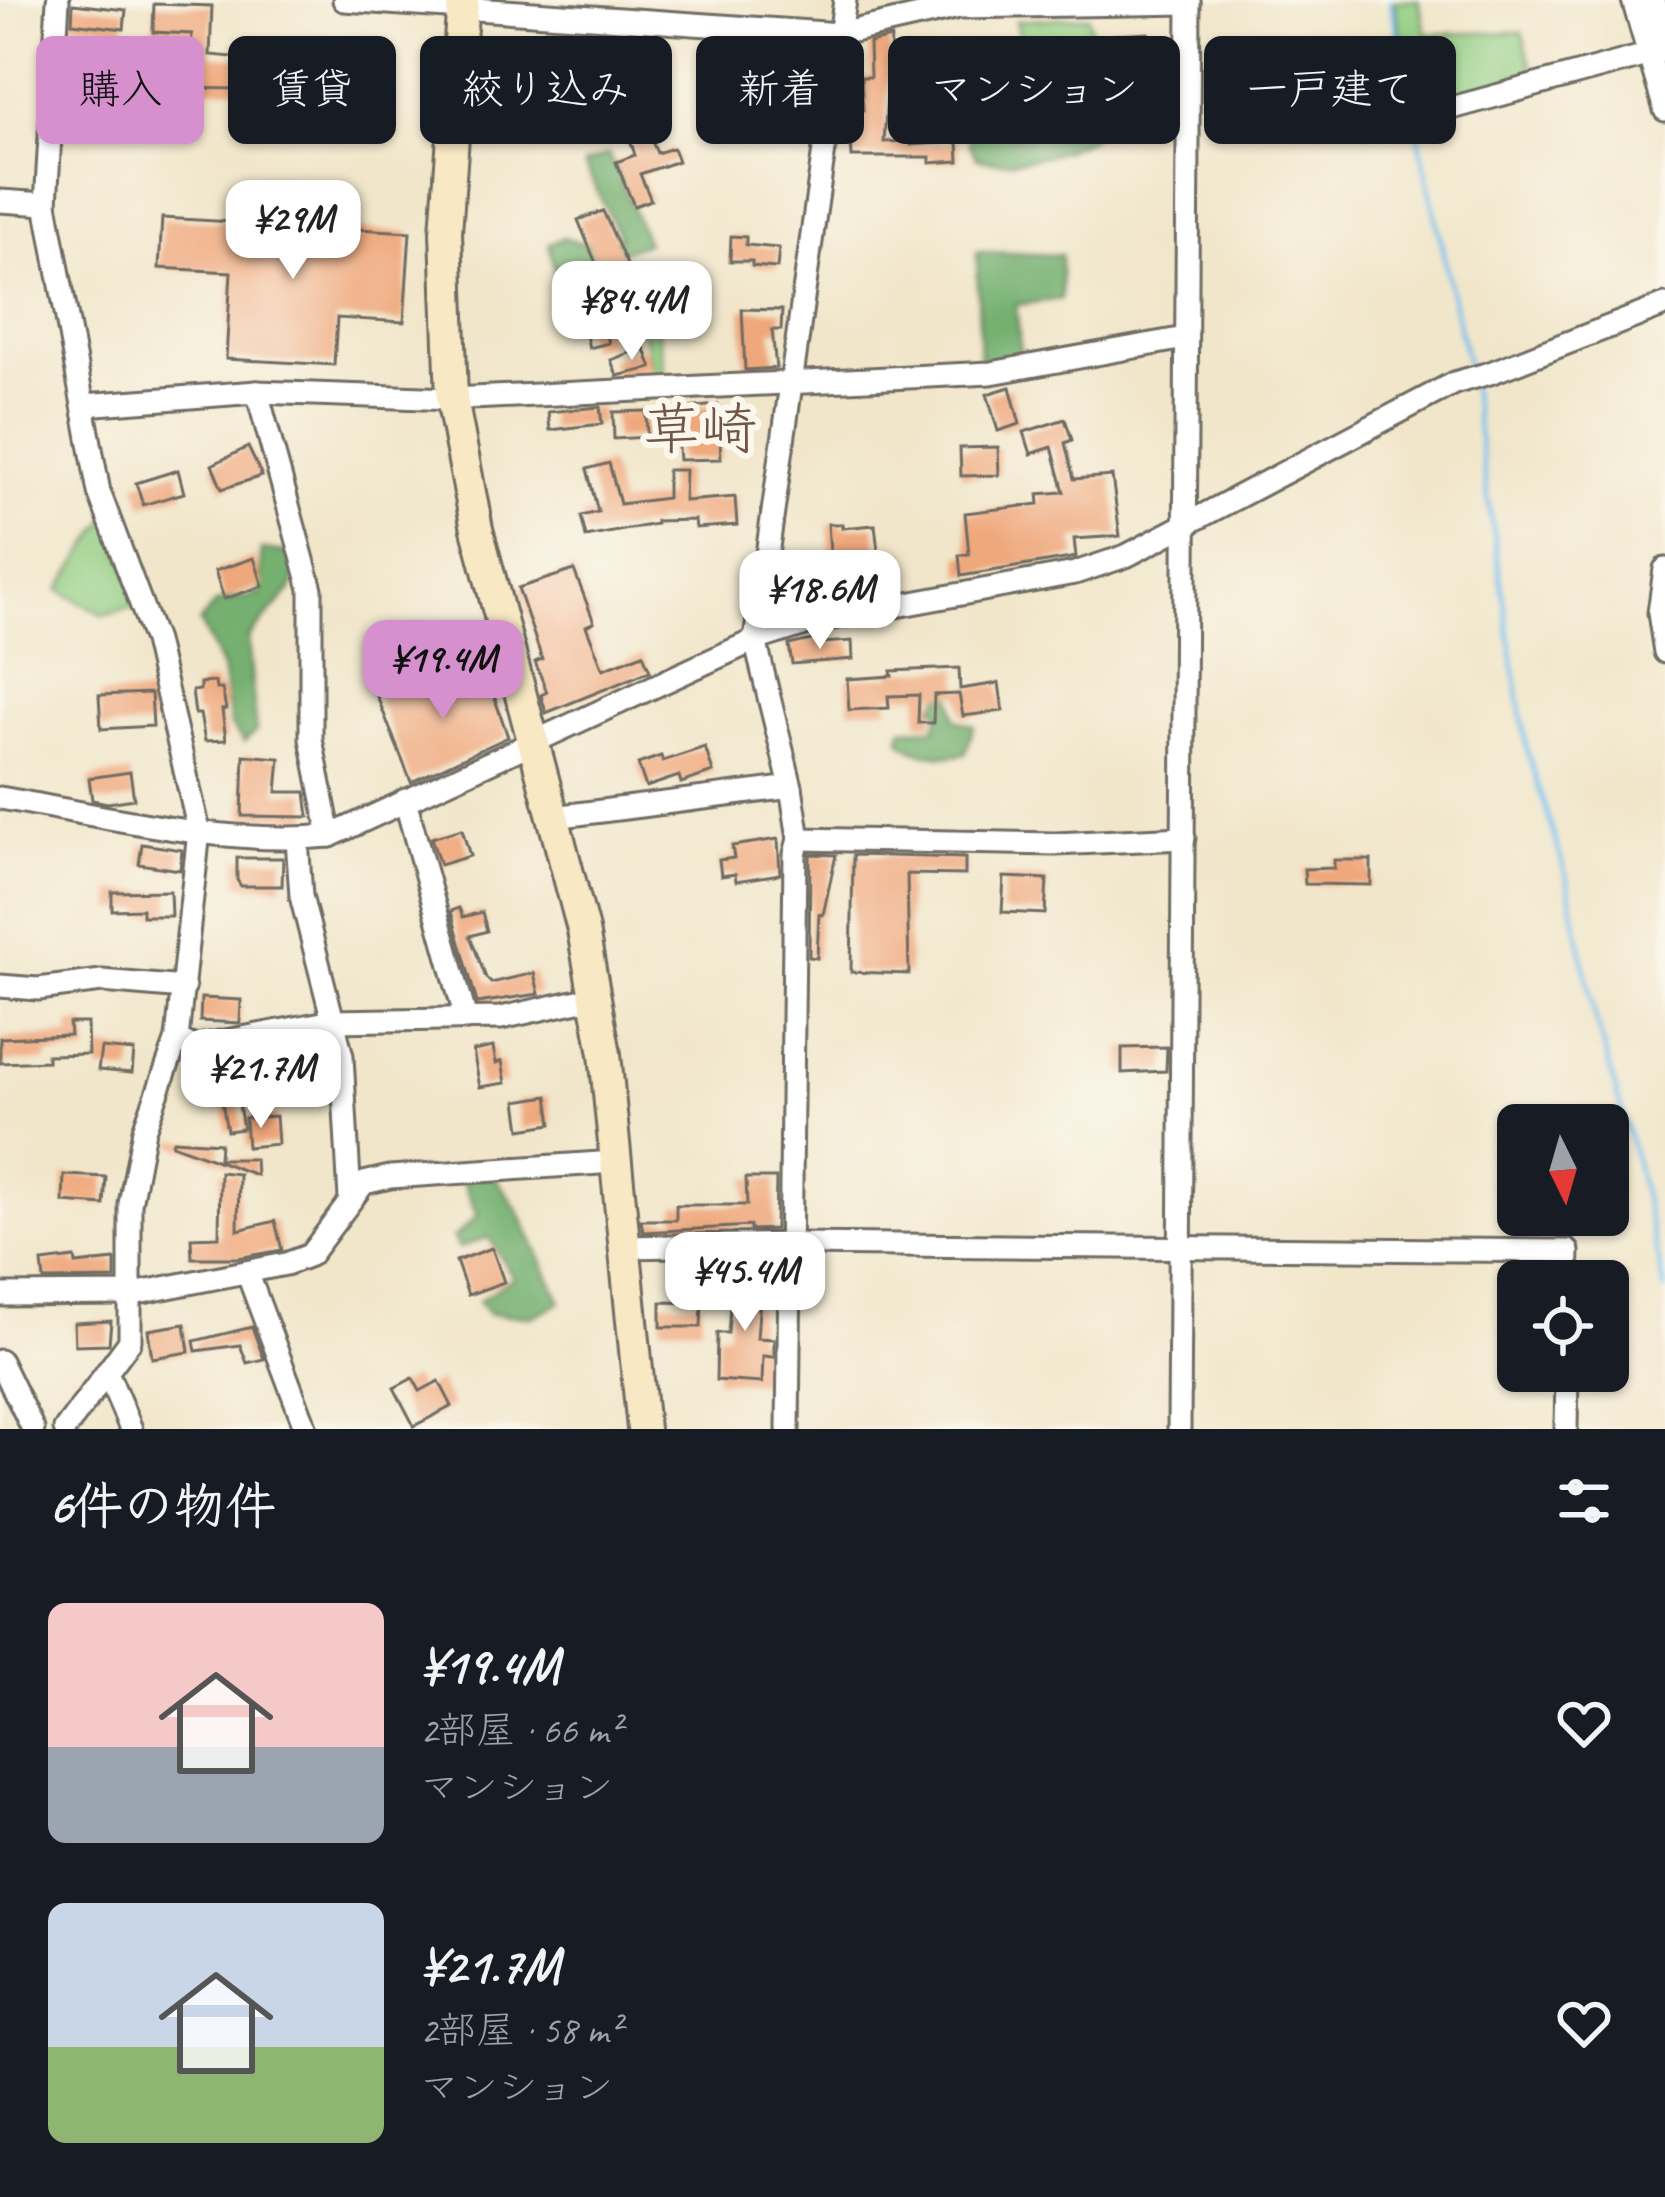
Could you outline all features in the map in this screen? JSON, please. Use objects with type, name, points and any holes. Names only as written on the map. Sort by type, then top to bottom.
[{"type":"street","points":[[58,0],[46,204],[99,492],[155,641],[199,831],[177,1040],[144,1130],[130,1204],[130,1341],[65,1429]]},
{"type":"street","points":[[344,0],[463,4],[840,34],[958,7],[1189,2],[1179,1429]]},
{"type":"street","points":[[788,1429],[795,854],[799,839],[755,640],[845,0]]},
{"type":"street","points":[[1634,0],[1657,52],[1665,110]]},
{"type":"street","points":[[1654,0],[1665,37]]},
{"type":"street","points":[[463,4],[446,232],[452,399],[477,530],[554,817],[596,997],[643,1429]]},
{"type":"street","points":[[1456,107],[1657,52]]},
{"type":"street","points":[[0,201],[46,204]]},
{"type":"street","points":[[0,798],[199,831],[297,839],[330,836],[755,640],[815,621],[1087,570],[1126,556],[1454,383],[1665,304]]},
{"type":"street","points":[[84,405],[256,392],[452,399],[991,373],[1185,338]]},
{"type":"street","points":[[256,392],[311,589],[311,739],[330,836]]},
{"type":"street","points":[[1665,568],[1659,614],[1665,652]]},
{"type":"street","points":[[554,817],[791,787]]},
{"type":"street","points":[[405,800],[466,1018]]},
{"type":"street","points":[[799,839],[1055,844],[1184,838]]},
{"type":"street","points":[[297,839],[301,896],[342,1056],[350,1199]]},
{"type":"street","points":[[0,986],[38,989],[102,981],[184,988]]},
{"type":"street","points":[[177,1040],[194,1047],[333,1021],[501,1018],[596,997]]},
{"type":"street","points":[[0,1295],[133,1294],[310,1256],[364,1183],[390,1177],[615,1162]]},
{"type":"street","points":[[624,1247],[792,1244],[1568,1251],[1568,1260]]},
{"type":"street","points":[[247,1272],[306,1429]]},
{"type":"street","points":[[0,1361],[33,1429]]},
{"type":"street","points":[[107,1372],[130,1429]]},
{"type":"street","points":[[1566,1429],[1567,1392]]},
{"type":"green space","points":[[1394,0],[1418,0],[1427,34],[1522,32],[1535,79],[1456,105],[1456,36],[1401,36]]},
{"type":"green space","points":[[1088,16],[1092,36],[1019,36],[1016,21]]},
{"type":"green space","points":[[969,144],[1078,144],[1036,158],[977,158]]},
{"type":"green space","points":[[609,154],[647,243],[555,272],[549,244],[563,238],[599,247],[620,237],[584,164]]},
{"type":"green space","points":[[977,252],[1061,255],[1061,299],[1016,305],[1021,358],[980,364]]},
{"type":"green space","points":[[651,288],[666,379],[655,381],[644,334],[614,296]]},
{"type":"green space","points":[[108,517],[141,605],[103,615],[59,590]]},
{"type":"green space","points":[[261,550],[304,553],[291,590],[248,638],[256,731],[244,742],[231,726],[222,668],[200,622],[216,603],[261,594]]},
{"type":"green space","points":[[946,689],[955,719],[974,726],[965,754],[930,754],[906,745],[900,739],[902,729],[935,728],[940,713],[934,707]]},
{"type":"green space","points":[[458,1172],[496,1178],[519,1212],[561,1302],[533,1316],[488,1314],[478,1301],[513,1278],[489,1237],[459,1248],[453,1238],[478,1216]]},
{"type":"building","points":[[73,4],[126,10],[124,29],[72,23]]},
{"type":"building","points":[[154,4],[212,6],[210,55],[228,57],[228,89],[204,88],[204,36],[153,32]]},
{"type":"building","points":[[888,39],[884,142],[958,144],[959,161],[852,157],[851,144],[864,144],[869,43]]},
{"type":"building","points":[[632,144],[653,144],[657,153],[673,148],[678,161],[640,174],[651,200],[634,206],[616,162],[635,155]]},
{"type":"building","points":[[603,211],[632,276],[622,279],[624,286],[608,292],[578,220]]},
{"type":"building","points":[[162,218],[410,232],[404,322],[337,318],[334,365],[226,359],[231,272],[159,268]]},
{"type":"building","points":[[731,236],[746,237],[746,245],[779,248],[777,268],[730,261]]},
{"type":"building","points":[[594,286],[609,343],[589,348],[576,291]]},
{"type":"building","points":[[742,309],[782,310],[781,330],[772,330],[776,368],[745,370]]},
{"type":"building","points":[[644,347],[652,368],[617,376],[611,360]]},
{"type":"building","points":[[1010,387],[1020,424],[998,431],[987,394]]},
{"type":"building","points":[[718,405],[721,459],[679,460],[675,409]]},
{"type":"building","points":[[600,407],[602,424],[550,430],[548,412]]},
{"type":"building","points":[[646,411],[647,437],[614,439],[613,412]]},
{"type":"building","points":[[1065,419],[1072,440],[1065,443],[1074,479],[1112,476],[1120,536],[1074,539],[1076,557],[961,576],[959,555],[969,554],[965,513],[1039,504],[1038,494],[1064,492],[1052,447],[1031,454],[1024,432]]},
{"type":"building","points":[[248,447],[262,476],[222,489],[212,465]]},
{"type":"building","points":[[998,447],[999,475],[961,476],[960,448]]},
{"type":"building","points":[[609,463],[620,504],[667,498],[667,470],[685,470],[684,501],[735,497],[737,525],[696,528],[695,520],[656,521],[586,537],[581,516],[598,512],[587,469]]},
{"type":"building","points":[[178,470],[184,493],[143,505],[136,483]]},
{"type":"building","points":[[828,524],[842,524],[842,528],[875,525],[882,586],[853,588],[851,563],[831,565]]},
{"type":"building","points":[[254,558],[263,586],[224,599],[215,571]]},
{"type":"building","points":[[574,570],[594,622],[586,626],[603,669],[643,654],[650,671],[546,713],[541,695],[547,692],[535,662],[542,659],[518,588]]},
{"type":"building","points":[[820,638],[821,643],[852,641],[853,659],[792,664],[789,645]]},
{"type":"building","points":[[959,668],[960,689],[999,683],[1003,711],[963,716],[959,694],[934,695],[933,723],[918,723],[919,695],[888,696],[889,708],[849,710],[847,679],[892,676],[891,671]]},
{"type":"building","points":[[485,670],[508,737],[411,782],[377,696],[421,682],[423,689]]},
{"type":"building","points":[[215,682],[216,689],[222,689],[226,709],[222,710],[226,740],[205,741],[192,691],[200,690],[200,683]]},
{"type":"building","points":[[151,693],[153,726],[101,729],[99,695]]},
{"type":"building","points":[[705,747],[713,772],[681,783],[679,776],[646,787],[638,764]]},
{"type":"building","points":[[244,755],[280,758],[277,792],[306,792],[309,817],[242,816]]},
{"type":"building","points":[[130,772],[134,799],[92,800],[89,778]]},
{"type":"building","points":[[462,829],[470,856],[440,865],[431,838]]},
{"type":"building","points":[[778,839],[780,874],[736,881],[735,874],[721,876],[719,860],[734,858],[732,846]]},
{"type":"building","points":[[142,844],[182,850],[180,870],[139,864]]},
{"type":"building","points":[[810,854],[836,855],[823,915],[819,914],[817,958],[809,957]]},
{"type":"building","points":[[853,855],[965,858],[965,875],[907,874],[909,974],[851,972]]},
{"type":"building","points":[[237,858],[283,858],[282,886],[241,886]]},
{"type":"building","points":[[1334,860],[1371,860],[1371,885],[1305,884],[1304,869],[1334,868]]},
{"type":"building","points":[[1004,877],[1047,879],[1045,914],[1002,912]]},
{"type":"building","points":[[170,891],[171,916],[142,916],[142,909],[112,910],[112,892]]},
{"type":"building","points":[[459,908],[463,917],[482,912],[487,931],[470,936],[486,978],[491,983],[534,973],[539,994],[477,1003],[451,911]]},
{"type":"building","points":[[201,998],[241,1000],[240,1023],[200,1021]]},
{"type":"building","points":[[69,1023],[87,1023],[88,1054],[0,1063],[0,1038],[70,1035]]},
{"type":"building","points":[[493,1047],[496,1063],[502,1061],[506,1083],[480,1087],[473,1051]]},
{"type":"building","points":[[1167,1047],[1166,1071],[1122,1073],[1122,1048]]},
{"type":"building","points":[[101,1048],[134,1051],[132,1073],[98,1070]]},
{"type":"building","points":[[234,1075],[243,1129],[227,1131],[218,1078]]},
{"type":"building","points":[[548,1096],[552,1124],[521,1129],[517,1101]]},
{"type":"building","points":[[276,1116],[278,1144],[247,1147],[245,1118]]},
{"type":"building","points":[[173,1140],[220,1143],[219,1159],[255,1159],[256,1175],[172,1144]]},
{"type":"building","points":[[220,1172],[239,1174],[238,1230],[275,1221],[282,1250],[238,1258],[192,1258],[191,1238],[219,1237]]},
{"type":"building","points":[[64,1175],[106,1177],[104,1205],[63,1202]]},
{"type":"building","points":[[746,1178],[776,1178],[775,1229],[643,1232],[641,1220],[676,1220],[676,1205],[747,1205]]},
{"type":"building","points":[[492,1248],[504,1282],[468,1295],[456,1261]]},
{"type":"building","points":[[75,1258],[76,1264],[115,1260],[115,1279],[44,1280],[42,1262]]},
{"type":"building","points":[[748,1266],[775,1267],[775,1285],[761,1285],[757,1338],[774,1339],[774,1357],[763,1356],[762,1383],[716,1380],[717,1333],[728,1333],[731,1296],[747,1297]]},
{"type":"building","points":[[661,1302],[702,1303],[701,1327],[661,1327]]},
{"type":"building","points":[[111,1321],[109,1344],[75,1345],[74,1323]]},
{"type":"building","points":[[185,1324],[189,1352],[152,1358],[148,1330]]},
{"type":"building","points":[[252,1327],[264,1359],[247,1363],[240,1345],[196,1351],[194,1341]]},
{"type":"building","points":[[413,1378],[420,1391],[439,1381],[452,1406],[414,1426],[394,1388]]},
{"type":"waterway","points":[[1390,0],[1468,370]]},
{"type":"waterway","points":[[1471,387],[1527,751],[1567,878],[1594,1013],[1665,1289]]},
{"type":"district","name":"草崎","points":[[700,428]]}]
